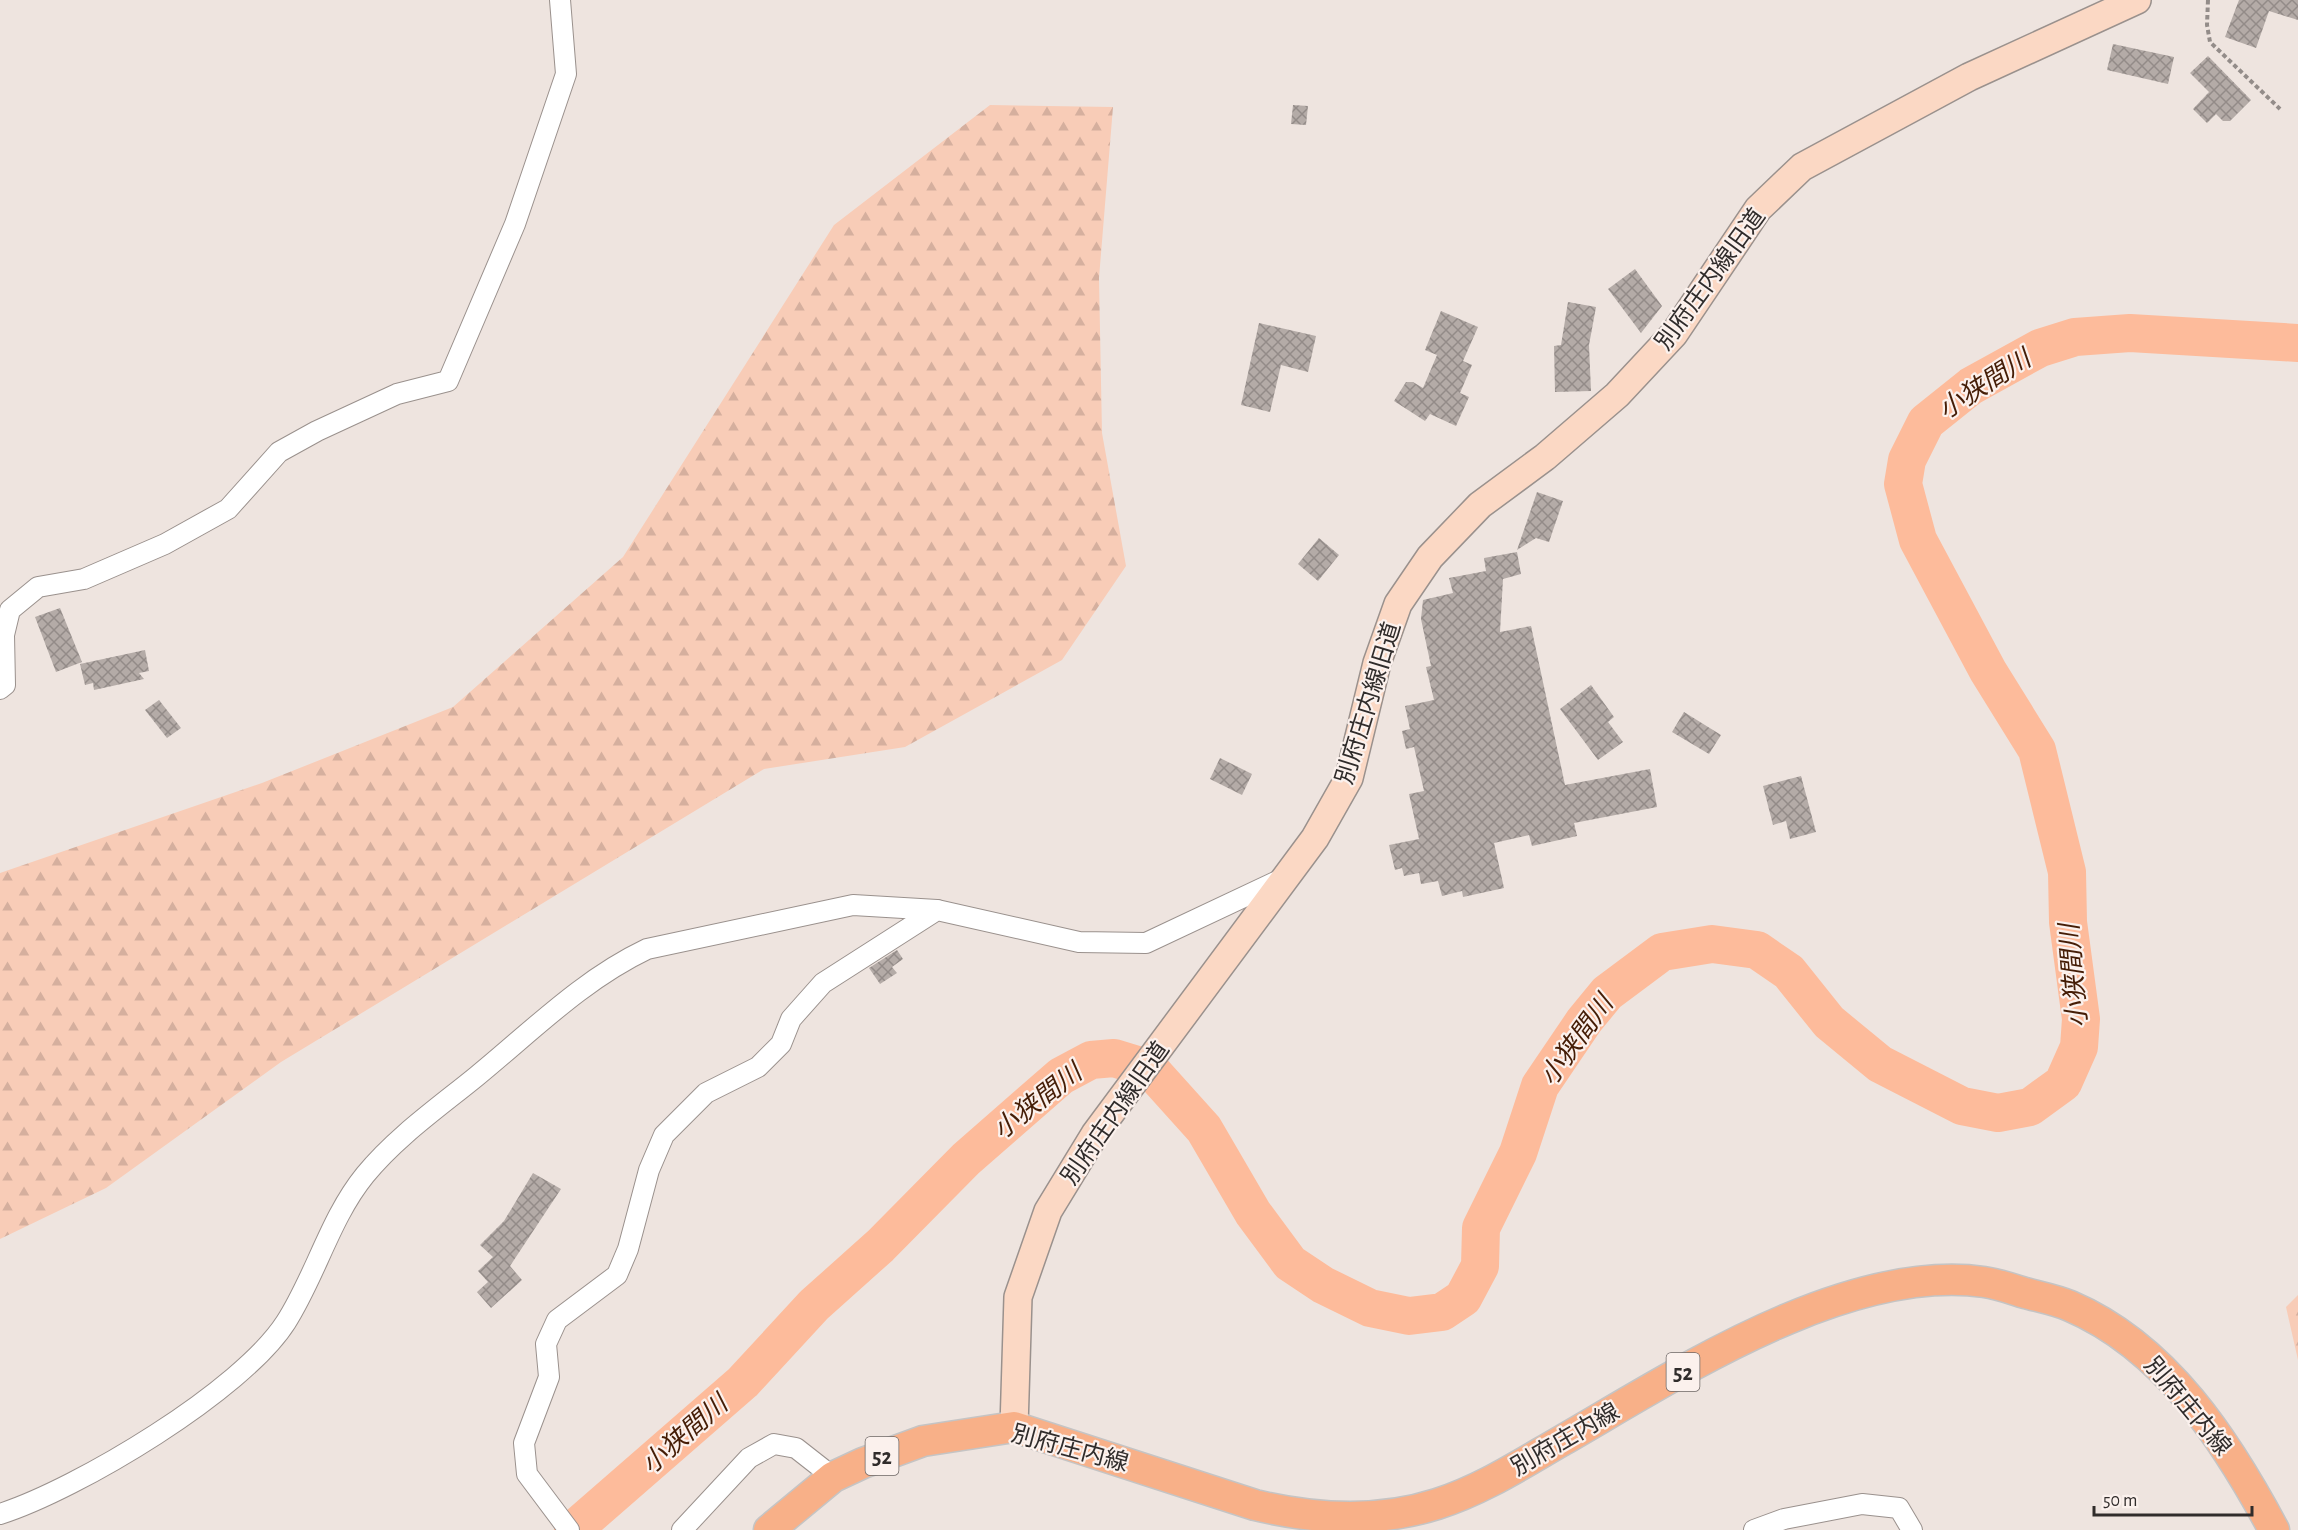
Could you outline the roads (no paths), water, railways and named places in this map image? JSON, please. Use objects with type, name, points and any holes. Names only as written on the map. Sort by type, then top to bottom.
[{"type":"main road","name":"別府庄内線","points":[[769,1530],[833,1477],[923,1441],[1014,1427],[1275,1510],[1339,1518],[1391,1521],[1491,1481],[1710,1358],[1800,1316],[1851,1295],[1906,1283],[1949,1281],[1985,1282],[2070,1306],[2116,1331],[2150,1356],[2195,1406],[2246,1479],[2274,1530]]},
{"type":"street","points":[[0,689],[5,685],[4,635],[10,610],[38,587],[84,579],[165,544],[228,509],[279,452],[317,431],[397,394],[448,381],[515,224],[566,74],[560,0]]},
{"type":"street","name":"別府庄内線旧道","points":[[1014,1427],[1018,1297],[1048,1211],[1095,1134],[1315,838],[1349,778],[1377,663],[1398,604],[1430,557],[1480,505],[1545,457],[1617,395],[1674,334],[1758,209],[1802,167],[1852,138],[1969,77],[2137,0]]},
{"type":"street","points":[[0,1514],[117,1459],[205,1400],[268,1346],[286,1321],[330,1233],[364,1176],[390,1148],[550,1013],[616,964],[647,949],[853,905],[937,910],[1079,942],[1146,943],[1285,878]]},
{"type":"street","points":[[569,1530],[527,1473],[524,1443],[549,1377],[546,1344],[557,1320],[617,1275],[628,1249],[649,1170],[664,1135],[706,1093],[758,1067],[781,1044],[791,1019],[823,983],[937,910]]},
{"type":"street","points":[[682,1530],[749,1458],[774,1444],[796,1448],[833,1477]]},
{"type":"street","points":[[1754,1530],[1784,1519],[1862,1504],[1899,1508],[1912,1530]]},
{"type":"waterway","name":"小狭間川","points":[[573,1530],[743,1382],[814,1305],[880,1246],[966,1159],[1061,1076],[1091,1060],[1114,1058],[1150,1069],[1204,1129],[1253,1213],[1290,1263],[1323,1285],[1370,1308],[1409,1316],[1442,1312],[1463,1298],[1480,1266],[1481,1228],[1518,1153],[1540,1086],[1584,1021],[1607,993],[1662,952],[1712,944],[1757,950],[1789,972],[1829,1022],[1880,1064],[1962,1106],[1998,1113],[2030,1107],[2063,1083],[2079,1047],[2081,1019],[2068,922],[2067,872],[2037,750],[1988,671],[1918,540],[1903,484],[1907,460],[1926,422],[1971,386],[2040,348],[2075,337],[2130,333],[2298,343]]}]
